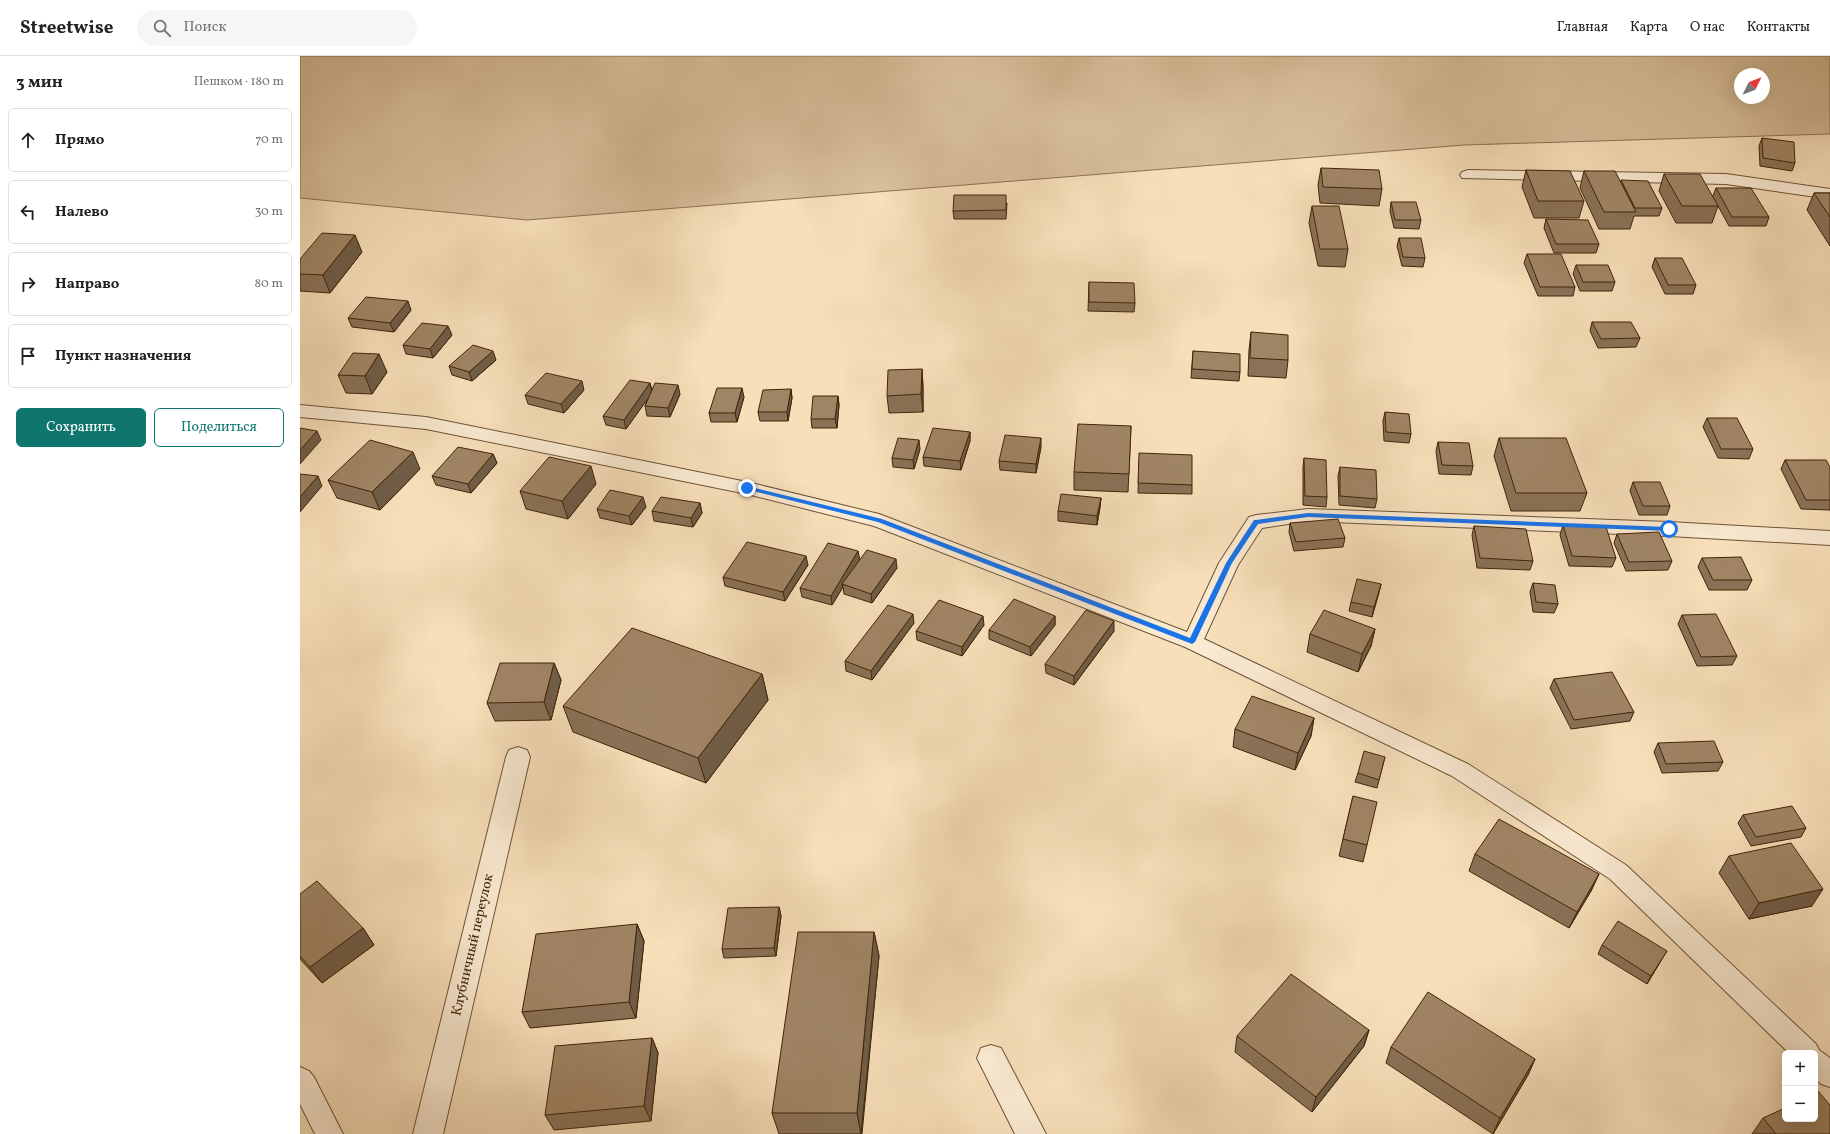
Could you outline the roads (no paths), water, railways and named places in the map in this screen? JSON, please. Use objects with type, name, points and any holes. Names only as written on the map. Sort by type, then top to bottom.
[{"type":"street","points":[[1468,175],[1726,179],[1830,194]]},
{"type":"street","name":"Клубничный переулок","points":[[428,1134],[518,756]]},
{"type":"street","points":[[991,1058],[1031,1134]]},
{"type":"lane","points":[[300,410],[426,423],[747,488],[872,519],[1192,642],[1460,770],[1618,872],[1804,1050]]},
{"type":"lane","points":[[1192,642],[1229,563],[1256,522],[1308,515],[1669,529],[1830,538]]},
{"type":"lane","points":[[1818,1064],[1830,1075]]},
{"type":"lane","points":[[300,1080],[305,1086],[329,1134]]}]
